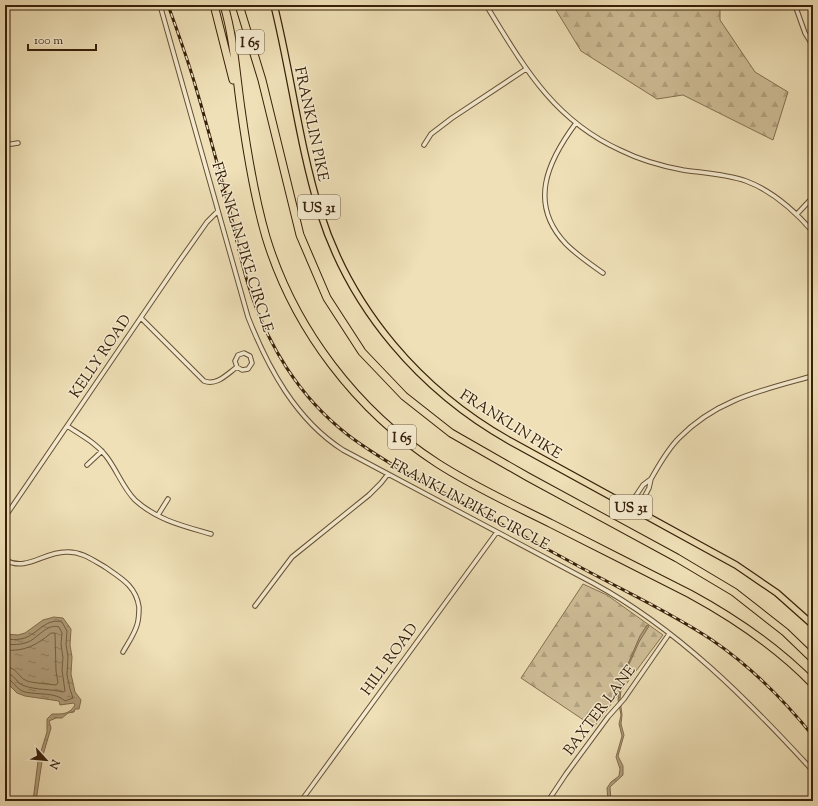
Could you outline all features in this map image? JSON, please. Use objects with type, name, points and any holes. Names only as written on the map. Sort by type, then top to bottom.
[{"type":"highway","points":[[214,5],[241,112]]},
{"type":"highway","name":"I 65","points":[[224,5],[233,47],[241,112],[260,213],[271,251],[283,282],[299,315],[316,343],[346,382],[371,409],[417,449],[458,476],[686,592],[730,617],[772,647],[813,684]]},
{"type":"highway","name":"I 65","points":[[239,5],[262,80],[300,235],[327,298],[362,352],[404,396],[451,433],[528,477],[677,558],[734,592],[785,632],[813,658]]},
{"type":"main road","name":"FRANKLIN PIKE","points":[[274,5],[308,165],[320,211],[330,239],[348,279],[375,322],[396,349],[417,372],[464,412],[508,440],[751,574],[782,597],[813,625]]},
{"type":"street","name":"FRANKLIN PIKE CIRCLE","points":[[160,5],[248,317],[264,355],[277,379],[306,416],[330,441],[354,456],[610,593],[670,634],[752,706],[813,771]]},
{"type":"street","points":[[486,5],[526,69],[543,91],[576,124],[607,144],[645,160],[676,168],[731,177],[750,183],[774,196],[797,214],[813,232]]},
{"type":"street","points":[[795,5],[805,33],[813,46]]},
{"type":"street","points":[[424,145],[431,134],[452,118],[526,69]]},
{"type":"street","points":[[576,124],[561,145],[550,167],[545,186],[546,207],[553,226],[564,241],[583,258],[603,272]]},
{"type":"street","points":[[5,145],[18,143]]},
{"type":"street","points":[[797,214],[813,197]]},
{"type":"street","name":"KELLY ROAD","points":[[5,516],[207,222],[218,211]]},
{"type":"street","points":[[140,318],[204,381],[219,381],[237,367]]},
{"type":"street","points":[[245,353],[250,356],[252,362],[249,368],[243,370],[237,367],[235,361],[238,355],[245,353]]},
{"type":"street","points":[[637,510],[649,488],[651,479],[665,456],[679,438],[701,420],[720,407],[739,398],[813,376]]},
{"type":"street","points":[[68,426],[102,451],[132,496],[140,504],[176,525],[210,534]]},
{"type":"street","points":[[87,465],[102,451]]},
{"type":"street","points":[[255,606],[292,557],[369,495],[382,483],[388,474]]},
{"type":"street","points":[[629,506],[643,485],[651,479]]},
{"type":"street","points":[[158,515],[168,500]]},
{"type":"street","name":"HILL ROAD","points":[[301,801],[497,532]]},
{"type":"street","points":[[5,560],[20,565],[52,554],[73,552],[90,558],[125,580],[136,595],[139,615],[137,626],[123,652]]},
{"type":"street","name":"BAXTER LANE","points":[[548,801],[593,737],[621,702],[670,634]]},
{"type":"green space","points":[[553,5],[720,5],[720,20],[755,72],[788,92],[773,140],[683,95],[657,99],[581,51]]},
{"type":"green space","points":[[583,584],[607,595],[663,635],[594,727],[521,678]]},
{"type":"water","points":[[54,617],[63,618],[71,629],[71,674],[75,692],[81,700],[79,709],[75,709],[74,712],[68,713],[62,718],[56,718],[49,721],[51,728],[43,755],[36,801],[33,801],[38,761],[47,732],[47,719],[52,714],[62,714],[70,711],[75,705],[74,703],[60,705],[59,701],[25,696],[17,693],[11,687],[5,680],[5,634],[18,635],[25,633],[43,620]]},
{"type":"water","points":[[647,625],[649,626],[639,642],[622,680],[620,699],[622,715],[621,724],[624,735],[618,756],[623,766],[623,775],[610,787],[611,801],[608,801],[607,788],[611,782],[619,776],[620,769],[616,757],[622,736],[619,724],[621,715],[618,700],[621,680],[640,636]]},
{"type":"railway","points":[[168,5],[200,102],[255,306],[264,327],[286,367],[314,404],[348,435],[367,449],[401,470],[663,611],[712,640],[740,661],[766,684],[813,736]]}]
